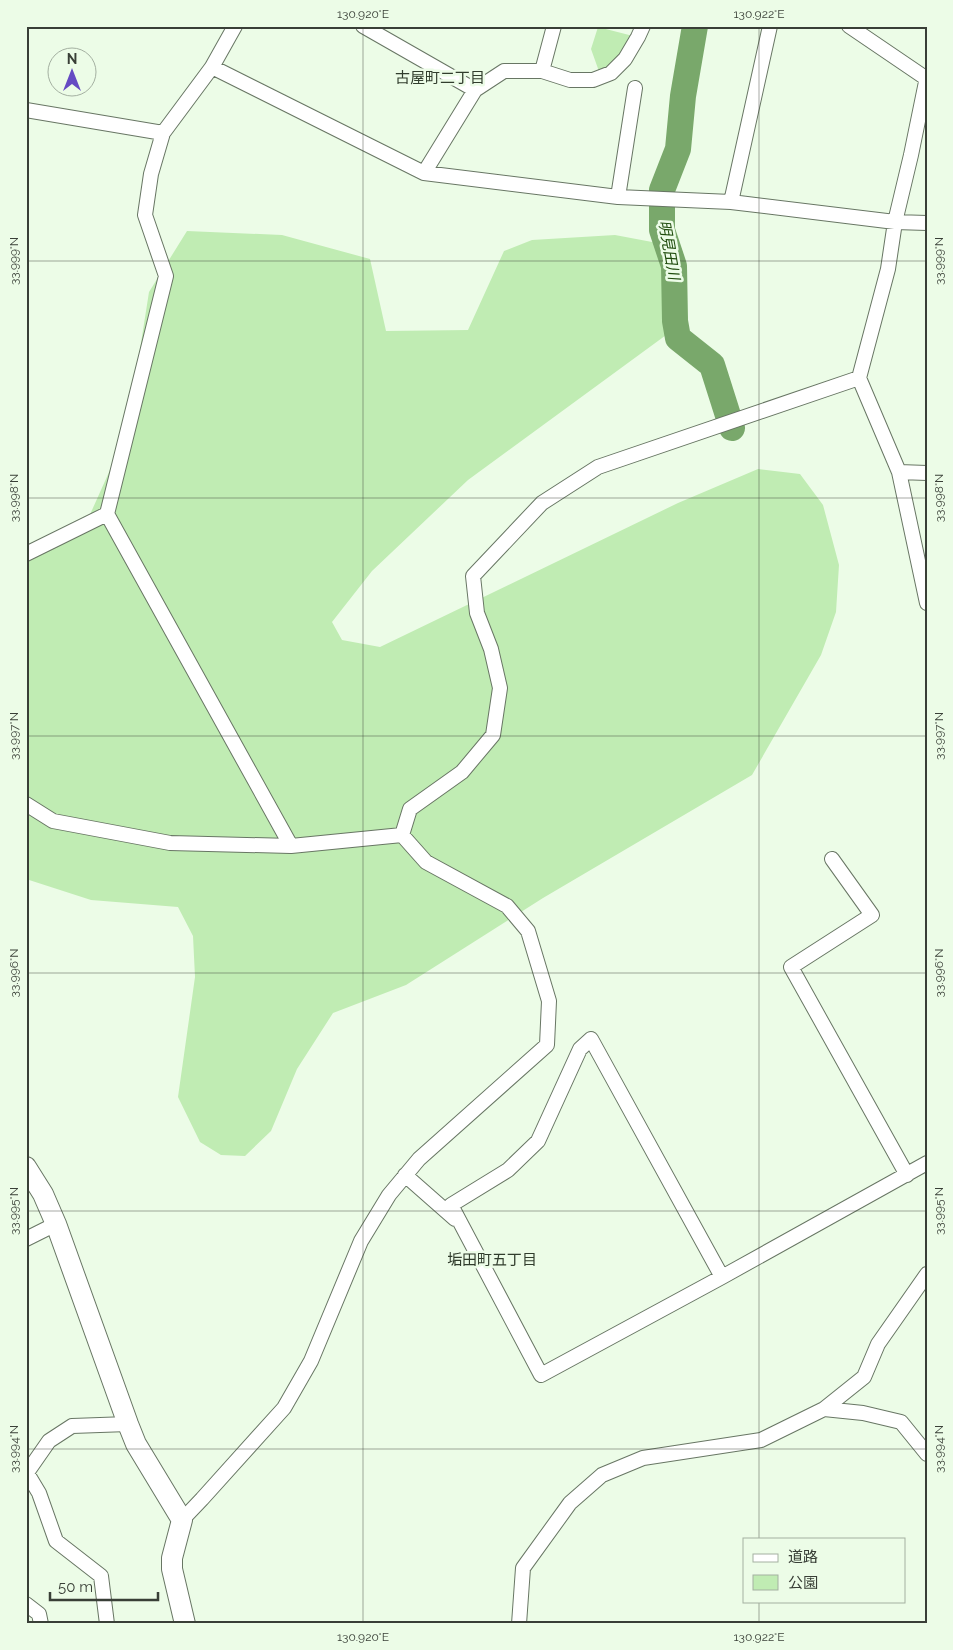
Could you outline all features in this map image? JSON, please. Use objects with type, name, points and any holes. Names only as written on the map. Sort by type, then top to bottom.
[{"type":"street","points":[[235,26],[212,67],[163,133],[151,174],[145,215],[166,276],[107,514],[291,846]]},
{"type":"street","points":[[363,26],[475,90]]},
{"type":"street","points":[[542,71],[554,26]]},
{"type":"street","points":[[424,174],[475,90],[504,71],[542,71],[570,80],[593,80],[611,73],[625,59],[643,26]]},
{"type":"street","points":[[731,202],[770,26]]},
{"type":"street","points":[[849,26],[927,78],[895,222],[888,269],[858,378],[898,472],[927,603]]},
{"type":"street","points":[[212,67],[424,174],[618,197],[731,202],[895,222],[927,223]]},
{"type":"street","points":[[618,197],[635,88]]},
{"type":"street","points":[[26,110],[163,133]]},
{"type":"street","points":[[402,835],[410,809],[462,772],[493,735],[500,688],[491,649],[477,613],[473,576],[542,504],[598,467],[858,378]]},
{"type":"street","points":[[898,472],[927,473]]},
{"type":"street","points":[[26,554],[107,514]]},
{"type":"street","points":[[26,804],[54,821],[170,843],[291,846],[402,835]]},
{"type":"street","points":[[186,1624],[172,1569],[172,1558],[182,1520],[284,1408],[311,1360],[361,1241],[389,1195],[419,1159],[548,1045],[549,1000],[528,931],[508,906],[426,862],[402,835]]},
{"type":"street","points":[[832,859],[872,915],[791,967],[907,1175]]},
{"type":"street","points":[[722,1277],[591,1039],[580,1049],[538,1141],[508,1170],[451,1205],[541,1374],[722,1277],[927,1163]]},
{"type":"street","points":[[26,1167],[43,1194],[56,1224],[136,1444],[182,1520]]},
{"type":"street","points":[[405,1175],[461,1224]]},
{"type":"street","points":[[26,1239],[56,1224]]},
{"type":"street","points":[[519,1624],[523,1568],[570,1503],[602,1475],[643,1458],[761,1440],[824,1410],[864,1377],[878,1344],[927,1274]]},
{"type":"street","points":[[824,1410],[864,1413],[901,1422],[927,1454]]},
{"type":"street","points":[[107,1624],[101,1576],[56,1541],[39,1493],[27,1474],[49,1441],[72,1426],[128,1424]]},
{"type":"street","points":[[26,1604],[39,1614],[41,1624]]},
{"type":"green space","points":[[598,27],[637,37],[601,77],[591,49]]},
{"type":"green space","points":[[187,231],[282,235],[370,259],[386,331],[468,330],[504,251],[532,240],[615,235],[668,245],[677,264],[688,319],[468,480],[372,571],[332,622],[342,640],[380,647],[678,503],[758,469],[800,474],[823,505],[839,565],[836,612],[821,655],[752,775],[543,898],[406,985],[333,1013],[297,1069],[271,1131],[245,1156],[221,1155],[200,1142],[178,1097],[195,977],[193,936],[178,907],[91,900],[26,879],[26,564],[88,519],[127,432],[149,292]]},
{"type":"waterway","name":"明見田川","points":[[695,26],[683,96],[678,149],[662,190],[662,230],[674,266],[675,321],[678,338],[712,365],[732,428]]},
{"type":"district","name":"古屋町二丁目","points":[[440,78]]},
{"type":"district","name":"垢田町五丁目","points":[[492,1260]]}]
